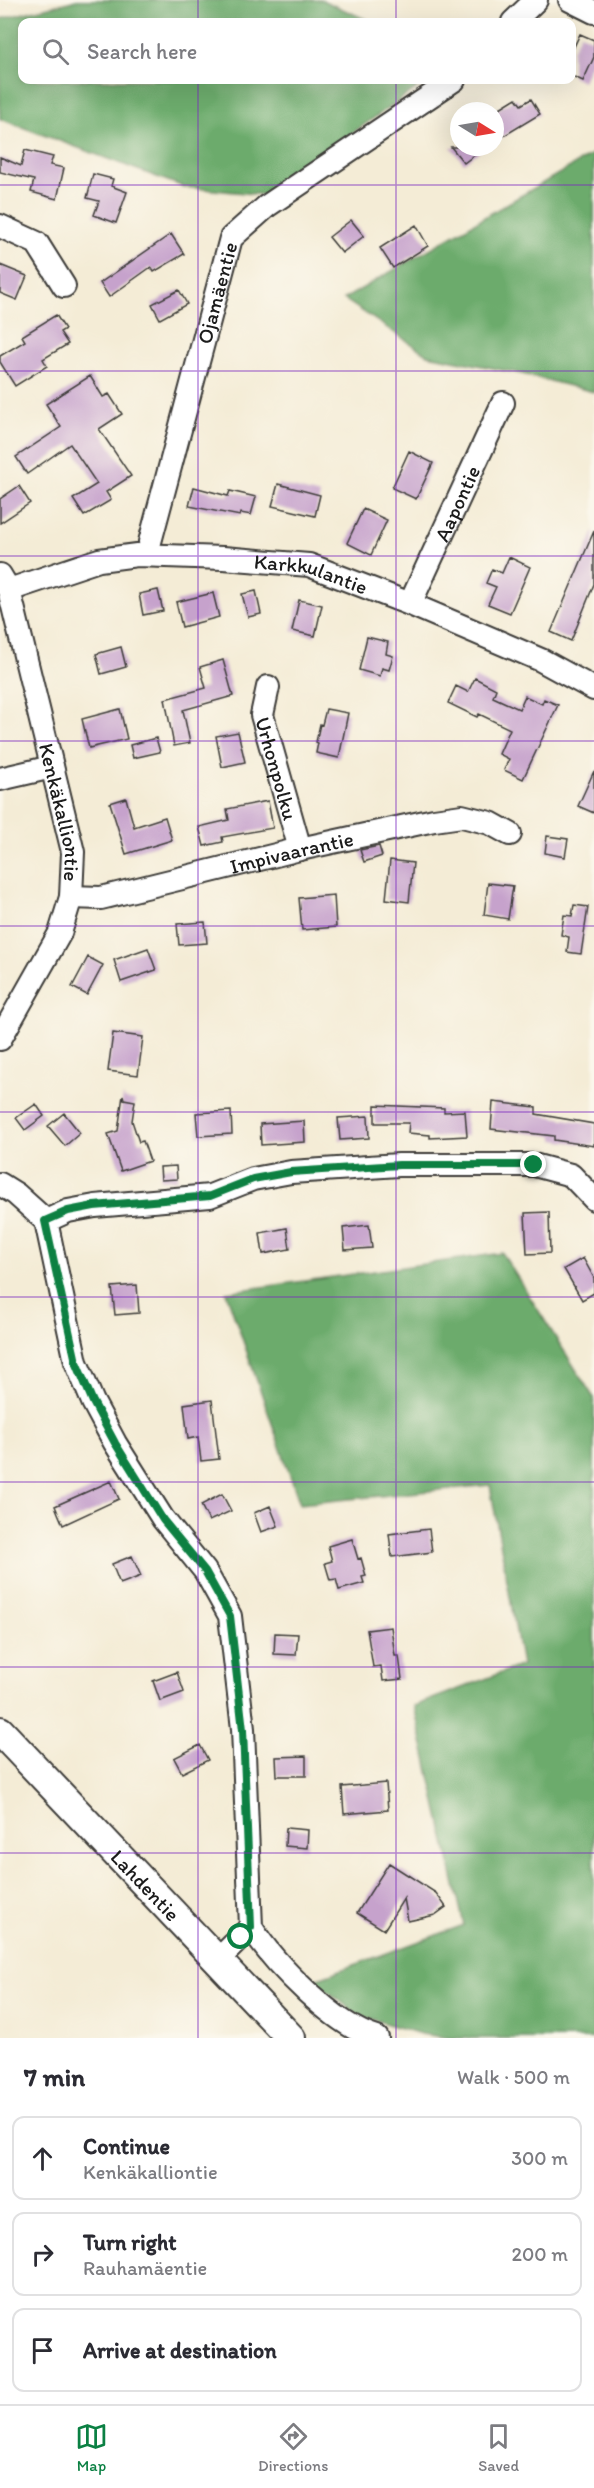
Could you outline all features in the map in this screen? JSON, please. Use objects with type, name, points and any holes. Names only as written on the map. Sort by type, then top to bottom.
[{"type":"main road","name":"Lahdentie","points":[[0,1731],[291,2038]]},
{"type":"street","points":[[517,18],[536,0]]},
{"type":"street","points":[[570,0],[594,12]]},
{"type":"street","name":"Ojamäentie","points":[[150,542],[231,238],[267,206],[448,84]]},
{"type":"street","points":[[0,226],[37,243],[64,286]]},
{"type":"street","name":"Aapontie","points":[[410,604],[503,403]]},
{"type":"street","name":"Karkkulantie","points":[[4,582],[99,560],[148,555],[309,565],[410,604],[592,683]]},
{"type":"street","name":"Kenkäkalliontie","points":[[0,1039],[60,933],[71,897],[73,852],[4,582]]},
{"type":"street","name":"Urhonpolku","points":[[268,687],[262,715],[300,849]]},
{"type":"street","points":[[0,779],[52,767]]},
{"type":"street","name":"Impivaarantie","points":[[71,897],[101,898],[400,826],[462,816],[490,823],[510,834]]},
{"type":"street","points":[[45,1221],[68,1211],[94,1206],[210,1196],[253,1179],[291,1172],[399,1165],[534,1165],[571,1175],[594,1199]]},
{"type":"street","points":[[0,1184],[16,1194],[45,1221],[76,1362],[93,1402],[115,1443],[163,1520],[205,1571],[230,1616],[243,1730],[251,1927],[263,1947],[307,1991],[345,2023],[377,2038]]},
{"type":"street","points":[[218,1960],[251,1927]]},
{"type":"green space","points":[[77,0],[322,0],[363,18],[18,18],[18,84],[422,84],[264,195],[184,187],[0,119],[0,19]]},
{"type":"green space","points":[[594,153],[594,392],[522,374],[428,355],[344,299]]},
{"type":"green space","points":[[502,1253],[594,1398],[594,2038],[452,2038],[421,2034],[358,2015],[313,1980],[464,1925],[414,1706],[522,1665],[490,1485],[300,1504],[226,1292]]},
{"type":"building","points":[[580,34],[594,40],[594,57],[583,81],[576,78],[576,42]]},
{"type":"building","points":[[516,98],[521,105],[531,99],[540,114],[504,136],[504,105]]},
{"type":"building","points":[[25,150],[53,157],[50,165],[64,168],[57,199],[31,192],[34,180],[0,172],[0,157],[21,166]]},
{"type":"building","points":[[458,156],[473,156],[464,163]]},
{"type":"building","points":[[93,174],[113,179],[111,186],[127,192],[116,223],[94,215],[99,201],[87,198]]},
{"type":"building","points":[[351,220],[364,236],[342,253],[329,237]]},
{"type":"building","points":[[416,225],[428,246],[393,268],[380,248]]},
{"type":"building","points":[[171,234],[184,254],[154,272],[151,267],[109,297],[100,283]]},
{"type":"building","points":[[0,265],[27,276],[17,300],[0,293]]},
{"type":"building","points":[[179,290],[187,304],[160,319],[152,304]]},
{"type":"building","points":[[56,315],[65,329],[60,332],[68,344],[43,359],[47,366],[15,386],[0,362],[0,356],[25,341],[22,336]]},
{"type":"building","points":[[90,376],[103,397],[109,394],[122,414],[99,429],[131,476],[106,492],[111,500],[84,516],[73,499],[97,484],[70,444],[27,474],[16,457],[61,427],[46,404]]},
{"type":"building","points":[[409,451],[433,463],[416,499],[392,488]]},
{"type":"building","points":[[278,484],[320,495],[315,516],[272,506]]},
{"type":"building","points":[[19,486],[30,503],[0,523],[0,499]]},
{"type":"building","points":[[194,487],[228,496],[230,491],[256,497],[251,515],[241,513],[240,516],[189,506]]},
{"type":"building","points":[[363,509],[387,520],[371,555],[347,543]]},
{"type":"building","points":[[594,531],[594,584],[571,641],[551,632]]},
{"type":"building","points":[[509,557],[530,567],[510,613],[488,604],[496,587],[486,583],[492,569],[502,573]]},
{"type":"building","points":[[158,590],[163,611],[143,615],[139,594]]},
{"type":"building","points":[[256,591],[261,614],[248,617],[242,594]]},
{"type":"building","points":[[213,593],[219,617],[182,627],[176,602]]},
{"type":"building","points":[[299,600],[322,605],[315,636],[292,631]]},
{"type":"building","points":[[367,637],[388,642],[386,654],[393,656],[389,670],[382,668],[380,676],[359,670]]},
{"type":"building","points":[[121,647],[126,667],[101,674],[96,654]]},
{"type":"building","points":[[223,660],[233,696],[183,710],[190,743],[174,746],[165,699],[206,688],[200,667]]},
{"type":"building","points":[[475,678],[496,689],[493,697],[519,709],[525,696],[542,704],[544,699],[558,705],[523,779],[504,770],[509,759],[499,754],[510,729],[479,714],[477,717],[448,703],[456,686],[468,692]]},
{"type":"building","points":[[120,709],[127,739],[89,748],[82,719]]},
{"type":"building","points":[[326,709],[348,713],[339,758],[316,753],[320,724],[322,725]]},
{"type":"building","points":[[238,732],[245,762],[222,767],[216,736]]},
{"type":"building","points":[[156,738],[160,752],[133,758],[130,745]]},
{"type":"building","points":[[594,771],[594,813],[578,806]]},
{"type":"building","points":[[126,798],[134,827],[165,817],[172,840],[126,854],[110,803]]},
{"type":"building","points":[[268,801],[273,828],[222,837],[223,842],[204,846],[199,827],[229,820],[227,809]]},
{"type":"building","points":[[547,836],[568,839],[565,857],[545,853]]},
{"type":"building","points":[[379,846],[382,856],[364,862],[360,850]]},
{"type":"building","points":[[390,860],[413,863],[409,902],[386,899]]},
{"type":"building","points":[[488,883],[513,886],[508,919],[484,915]]},
{"type":"building","points":[[334,895],[336,927],[302,930],[299,898]]},
{"type":"building","points":[[574,905],[588,907],[581,954],[567,952],[569,937],[561,935],[564,915],[572,916]]},
{"type":"building","points":[[205,922],[207,943],[179,945],[177,924]]},
{"type":"building","points":[[148,948],[156,970],[121,982],[114,960]]},
{"type":"building","points":[[88,957],[103,965],[87,995],[72,987]]},
{"type":"building","points":[[113,1033],[143,1037],[138,1075],[108,1071]]},
{"type":"building","points":[[123,1095],[124,1099],[135,1101],[132,1121],[139,1142],[143,1141],[150,1161],[121,1171],[108,1134],[118,1131]]},
{"type":"building","points":[[493,1102],[536,1107],[536,1114],[594,1124],[594,1146],[554,1140],[554,1136],[491,1129]]},
{"type":"building","points":[[36,1104],[44,1116],[25,1130],[16,1118]]},
{"type":"building","points":[[375,1105],[444,1108],[444,1112],[465,1111],[467,1136],[430,1138],[430,1135],[408,1133],[409,1123],[375,1123]]},
{"type":"building","points":[[231,1111],[232,1134],[198,1136],[196,1113]]},
{"type":"building","points":[[64,1113],[80,1133],[65,1146],[48,1126]]},
{"type":"building","points":[[368,1116],[369,1138],[340,1140],[338,1118]]},
{"type":"building","points":[[304,1121],[305,1142],[261,1145],[260,1124]]},
{"type":"building","points":[[176,1166],[177,1179],[161,1180],[160,1167]]},
{"type":"building","points":[[549,1212],[550,1253],[527,1254],[525,1213]]},
{"type":"building","points":[[369,1225],[372,1248],[345,1250],[343,1228]]},
{"type":"building","points":[[287,1228],[290,1249],[263,1254],[260,1233]]},
{"type":"building","points":[[583,1258],[594,1278],[594,1293],[582,1300],[564,1269]]},
{"type":"building","points":[[137,1285],[139,1313],[115,1315],[112,1287]]},
{"type":"building","points":[[212,1400],[219,1459],[201,1461],[198,1437],[188,1439],[184,1404]]},
{"type":"building","points":[[111,1481],[119,1499],[63,1525],[55,1506]]},
{"type":"building","points":[[222,1494],[231,1511],[209,1521],[201,1505]]},
{"type":"building","points":[[270,1506],[278,1526],[261,1532],[254,1513]]},
{"type":"building","points":[[429,1529],[432,1552],[392,1557],[389,1534]]},
{"type":"building","points":[[352,1539],[366,1576],[362,1577],[364,1583],[339,1590],[336,1579],[330,1580],[325,1563],[332,1561],[328,1546]]},
{"type":"building","points":[[132,1556],[141,1576],[120,1584],[112,1564]]},
{"type":"building","points":[[391,1627],[395,1656],[399,1656],[402,1679],[383,1681],[381,1666],[373,1667],[367,1630]]},
{"type":"building","points":[[275,1633],[298,1634],[296,1655],[274,1654]]},
{"type":"building","points":[[177,1672],[184,1692],[160,1701],[153,1681]]},
{"type":"building","points":[[200,1745],[208,1760],[182,1773],[174,1758]]},
{"type":"building","points":[[306,1756],[306,1776],[277,1776],[276,1757]]},
{"type":"building","points":[[386,1783],[388,1810],[344,1814],[342,1787]]},
{"type":"building","points":[[286,1828],[308,1830],[307,1848],[285,1846]]},
{"type":"building","points":[[389,1863],[436,1893],[446,1907],[435,1915],[408,1921],[404,1898],[384,1930],[357,1913]]},
{"type":"route","points":[[241,1937],[251,1927],[243,1730],[230,1616],[205,1571],[163,1520],[115,1443],[93,1402],[76,1362],[64,1317],[55,1256],[45,1221],[68,1211],[94,1206],[210,1196],[253,1179],[291,1172],[399,1165],[534,1165]]}]
